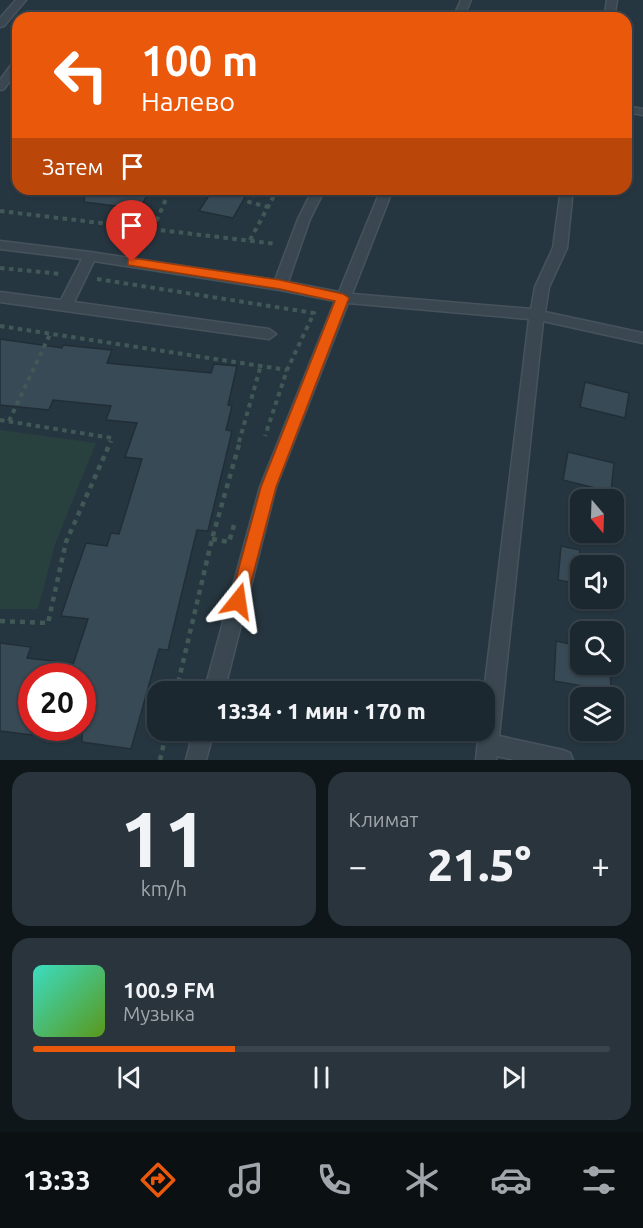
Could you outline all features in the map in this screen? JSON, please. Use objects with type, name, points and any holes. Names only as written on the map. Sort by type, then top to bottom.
[{"type":"lane","points":[[0,24],[21,0]]},
{"type":"lane","points":[[0,87],[12,71]]},
{"type":"lane","points":[[280,285],[304,219],[316,195]]},
{"type":"lane","points":[[217,681],[268,487],[385,195]]},
{"type":"lane","points":[[563,760],[487,752],[537,315],[542,287],[560,248],[566,195]]},
{"type":"lane","points":[[0,245],[90,256],[280,285],[343,298],[537,315],[643,338]]},
{"type":"lane","points":[[66,305],[90,256]]},
{"type":"lane","points":[[0,297],[269,334]]},
{"type":"lane","points":[[196,760],[201,741]]},
{"type":"path","points":[[153,229],[168,195]]},
{"type":"path","points":[[254,195],[249,202],[268,207]]},
{"type":"path","points":[[250,240],[275,195]]},
{"type":"path","points":[[0,211],[294,247]]},
{"type":"path","points":[[0,268],[80,276],[314,313],[287,370],[262,445]]},
{"type":"path","points":[[0,326],[287,370]]},
{"type":"path","points":[[9,421],[51,332]]},
{"type":"path","points":[[179,681],[212,539],[261,365]]},
{"type":"path","points":[[0,420],[112,438],[66,542],[48,623],[0,621]]},
{"type":"path","points":[[212,539],[229,542],[236,521]]},
{"type":"path","points":[[160,760],[164,741]]},
{"type":"green space","points":[[0,430],[96,443],[55,544],[38,609],[0,609]]},
{"type":"building","points":[[85,195],[147,195],[140,209],[84,202]]},
{"type":"building","points":[[209,195],[246,195],[233,218],[199,211]]},
{"type":"building","points":[[0,339],[62,348],[63,345],[112,350],[107,363],[211,373],[214,364],[237,366],[228,405],[232,406],[226,430],[232,431],[208,531],[197,530],[168,650],[159,649],[150,681],[147,681],[147,692],[131,749],[82,742],[96,741],[96,663],[74,663],[88,619],[61,616],[86,543],[107,546],[111,533],[119,534],[142,459],[125,457],[137,423],[106,420],[111,406],[53,400],[49,410],[0,405]]},
{"type":"building","points":[[585,382],[629,393],[625,418],[580,407]]},
{"type":"building","points":[[568,452],[614,463],[611,489],[599,489],[563,480]]},
{"type":"building","points":[[561,546],[580,550],[580,555],[570,555],[570,582],[558,580]]},
{"type":"building","points":[[556,641],[570,644],[570,675],[610,675],[611,687],[588,687],[554,681]]},
{"type":"building","points":[[0,643],[31,647],[27,658],[71,663],[18,663],[18,733],[0,731]]},
{"type":"route","points":[[132,262],[280,285],[343,298],[268,487],[238,601]]}]
